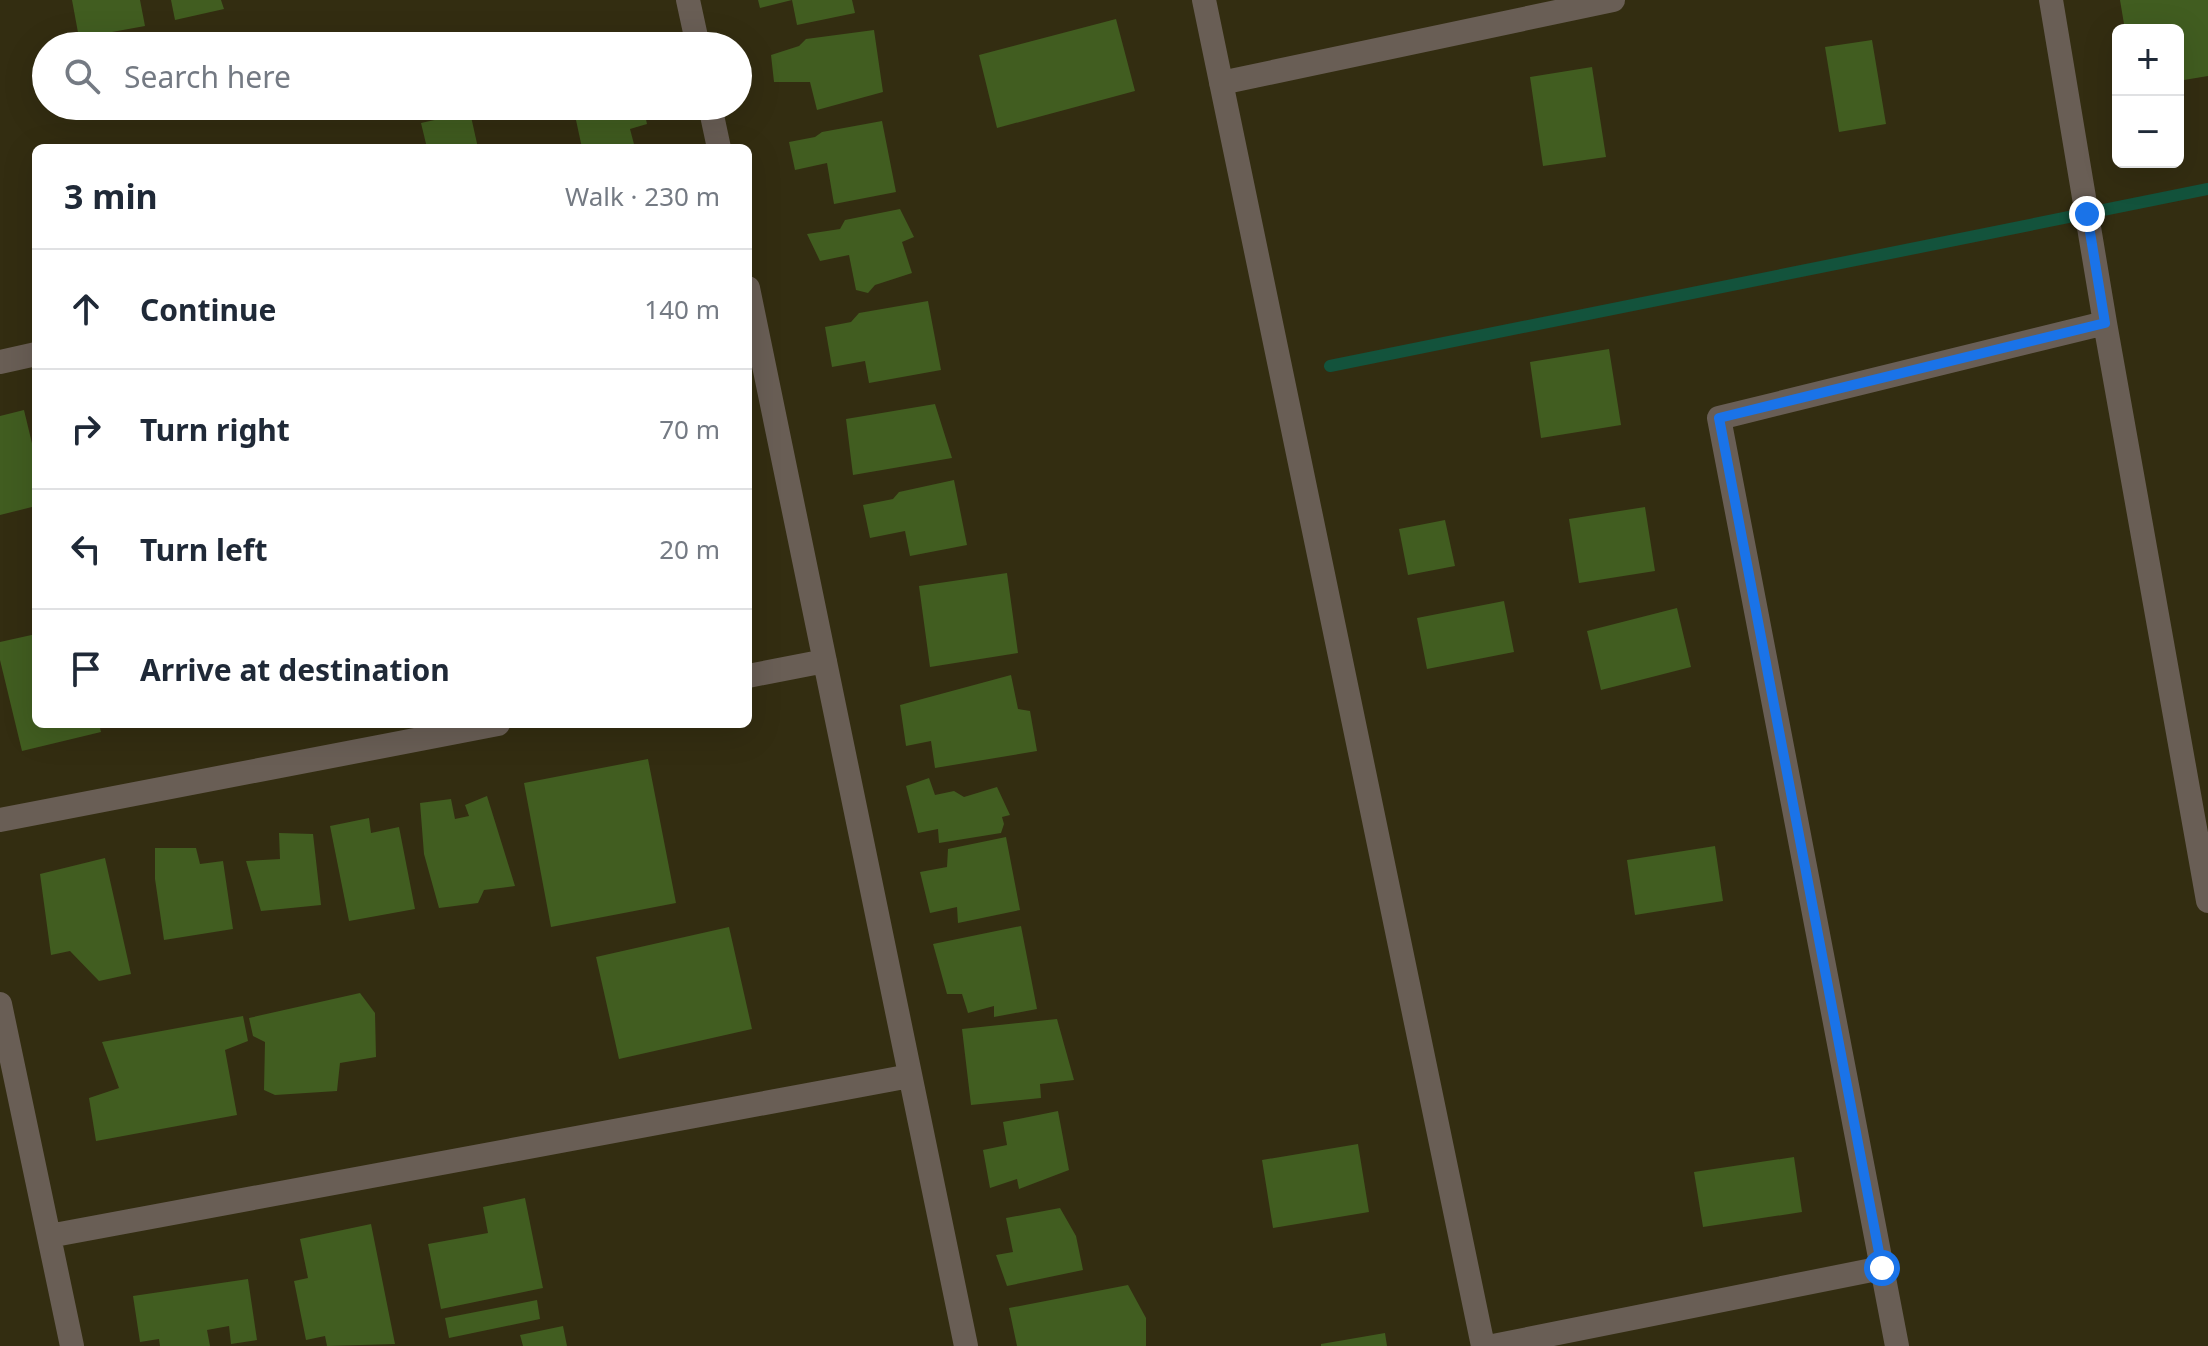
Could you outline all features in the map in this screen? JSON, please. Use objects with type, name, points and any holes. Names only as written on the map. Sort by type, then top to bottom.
[{"type":"street","points":[[688,0],[695,32]]},
{"type":"street","points":[[1204,0],[1483,1346]]},
{"type":"street","points":[[1221,83],[1613,0]]},
{"type":"street","points":[[2051,0],[2208,901]]},
{"type":"street","points":[[713,120],[718,144]]},
{"type":"street","points":[[752,307],[966,1346]]},
{"type":"street","points":[[1897,1346],[1719,418],[2105,323]]},
{"type":"street","points":[[0,362],[32,355]]},
{"type":"street","points":[[752,675],[825,661]]},
{"type":"street","points":[[0,820],[477,728]]},
{"type":"street","points":[[0,1004],[72,1346]]},
{"type":"street","points":[[49,1236],[910,1076]]},
{"type":"street","points":[[1493,1346],[1882,1268]]},
{"type":"building","points":[[72,0],[140,0],[145,26],[112,32],[78,32]]},
{"type":"building","points":[[171,0],[221,0],[224,9],[175,20]]},
{"type":"building","points":[[758,0],[792,0],[760,8]]},
{"type":"building","points":[[792,0],[852,0],[855,13],[797,25]]},
{"type":"building","points":[[2120,0],[2208,0],[2208,76],[2184,80],[2184,24],[2124,24]]},
{"type":"building","points":[[1116,19],[1135,91],[997,128],[979,55]]},
{"type":"building","points":[[874,30],[883,92],[817,110],[810,82],[774,82],[771,55],[799,46],[806,39]]},
{"type":"building","points":[[1872,40],[1886,124],[1839,132],[1825,47]]},
{"type":"building","points":[[1592,67],[1606,157],[1543,166],[1530,77]]},
{"type":"building","points":[[472,120],[477,144],[426,144],[421,123]]},
{"type":"building","points":[[576,120],[646,120],[647,124],[630,129],[634,144],[581,144]]},
{"type":"building","points":[[882,121],[896,192],[834,204],[827,163],[795,170],[789,142],[815,137],[822,132]]},
{"type":"building","points":[[900,209],[914,237],[902,242],[912,273],[875,285],[868,293],[856,290],[849,255],[820,261],[807,234],[840,229],[845,220]]},
{"type":"building","points":[[928,301],[941,370],[869,383],[865,361],[832,367],[825,327],[851,322],[859,313]]},
{"type":"building","points":[[1609,349],[1621,425],[1541,438],[1530,362]]},
{"type":"building","points":[[935,404],[952,458],[853,475],[846,419]]},
{"type":"building","points":[[24,410],[32,443],[32,507],[0,515],[0,416]]},
{"type":"building","points":[[954,480],[967,545],[910,556],[905,531],[870,538],[863,505],[893,499],[899,492]]},
{"type":"building","points":[[1645,507],[1655,571],[1579,583],[1569,519]]},
{"type":"building","points":[[1445,520],[1455,566],[1408,575],[1399,529]]},
{"type":"building","points":[[1007,573],[1018,653],[930,667],[919,586]]},
{"type":"building","points":[[1504,601],[1514,652],[1427,669],[1417,618]]},
{"type":"building","points":[[1677,608],[1691,667],[1601,690],[1587,631]]},
{"type":"building","points":[[32,635],[32,728],[100,728],[101,732],[22,751],[0,660],[0,642]]},
{"type":"building","points":[[1011,675],[1018,709],[1030,711],[1037,751],[935,768],[931,741],[906,746],[900,705]]},
{"type":"building","points":[[648,759],[676,903],[551,927],[524,783]]},
{"type":"building","points":[[929,778],[935,795],[954,791],[964,797],[997,787],[1010,815],[1002,817],[1004,824],[1001,833],[939,843],[938,829],[918,833],[906,786]]},
{"type":"building","points":[[487,796],[515,886],[484,890],[478,903],[439,908],[424,854],[420,803],[451,799],[455,819],[469,816],[465,805]]},
{"type":"building","points":[[369,818],[371,833],[399,827],[415,909],[349,921],[330,826]]},
{"type":"building","points":[[279,833],[313,834],[321,905],[261,911],[246,861],[280,859]]},
{"type":"building","points":[[1006,837],[1020,910],[958,923],[957,907],[930,913],[920,872],[947,867],[948,849]]},
{"type":"building","points":[[1715,846],[1723,901],[1635,915],[1627,860]]},
{"type":"building","points":[[155,848],[196,848],[200,864],[223,861],[233,929],[164,940],[155,879]]},
{"type":"building","points":[[105,858],[131,974],[99,981],[70,951],[51,955],[40,874]]},
{"type":"building","points":[[1021,926],[1037,1009],[994,1017],[994,1006],[968,1013],[962,994],[947,994],[933,944]]},
{"type":"building","points":[[729,927],[752,1029],[619,1059],[596,957]]},
{"type":"building","points":[[360,993],[375,1013],[376,1057],[340,1063],[337,1091],[275,1095],[264,1090],[265,1042],[253,1036],[249,1018]]},
{"type":"building","points":[[243,1016],[248,1041],[225,1050],[237,1115],[96,1141],[89,1098],[119,1088],[102,1042]]},
{"type":"building","points":[[1057,1019],[1074,1080],[1040,1084],[1041,1098],[971,1105],[962,1029]]},
{"type":"building","points":[[1058,1111],[1069,1170],[1019,1189],[1017,1179],[990,1188],[983,1150],[1007,1145],[1003,1122]]},
{"type":"building","points":[[1358,1144],[1369,1212],[1273,1228],[1262,1160]]},
{"type":"building","points":[[1794,1157],[1802,1212],[1703,1227],[1694,1172]]},
{"type":"building","points":[[525,1198],[543,1288],[441,1309],[428,1244],[488,1233],[483,1207]]},
{"type":"building","points":[[1060,1208],[1076,1236],[1083,1270],[1007,1286],[996,1255],[1013,1252],[1006,1218]]},
{"type":"building","points":[[371,1224],[395,1344],[327,1346],[325,1336],[306,1340],[294,1281],[308,1278],[300,1239]]},
{"type":"building","points":[[248,1279],[257,1340],[231,1344],[229,1326],[207,1330],[210,1346],[160,1346],[159,1339],[140,1342],[133,1296]]},
{"type":"building","points":[[1128,1285],[1146,1318],[1146,1346],[1017,1346],[1009,1308]]},
{"type":"building","points":[[537,1300],[540,1319],[449,1338],[445,1318]]},
{"type":"building","points":[[563,1326],[567,1346],[523,1346],[520,1335]]},
{"type":"building","points":[[1385,1333],[1387,1346],[1321,1346],[1321,1344]]},
{"type":"waterway","points":[[1330,366],[2208,189]]},
{"type":"route","points":[[1882,1268],[1719,418],[2105,323],[2087,214]]}]
